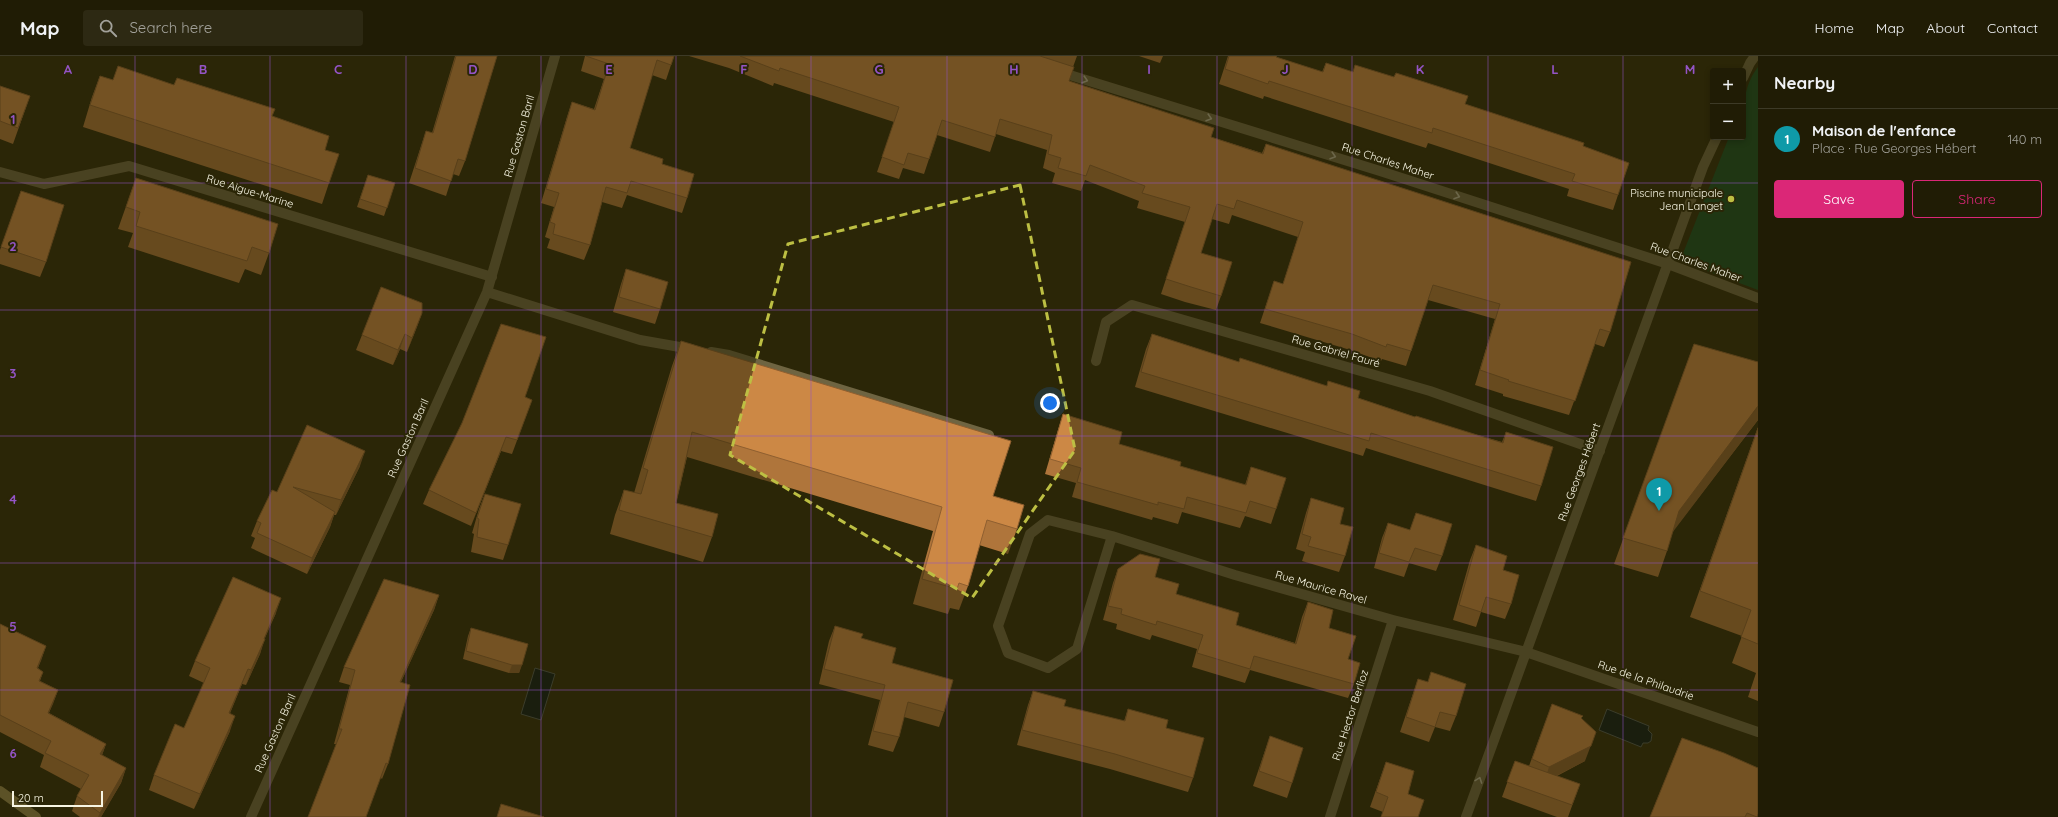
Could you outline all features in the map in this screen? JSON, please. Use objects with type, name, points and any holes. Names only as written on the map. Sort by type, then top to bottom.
[{"type":"street","name":"Rue Gaston Baril","points":[[251,817],[487,292],[554,56]]},
{"type":"street","points":[[1746,72],[1750,63],[1756,56]]},
{"type":"street","name":"Rue Charles Maher","points":[[1053,70],[1380,171],[1668,264],[1758,298]]},
{"type":"street","name":"Rue Georges Hébert","points":[[1466,817],[1703,167],[1716,140]]},
{"type":"street","name":"Rue Aigue-Marine","points":[[0,172],[44,184],[129,166],[492,277]]},
{"type":"street","points":[[487,292],[640,340],[730,355],[989,434]]},
{"type":"street","name":"Rue Gabriel Fauré","points":[[1096,361],[1106,322],[1132,305],[1430,391],[1600,451]]},
{"type":"street","name":"Rue Maurice Ravel","points":[[1112,536],[1077,649],[1048,668],[1008,653],[998,626],[1030,534],[1048,520],[1112,536],[1235,575],[1393,620],[1526,652]]},
{"type":"street","name":"Rue Hector Berlioz","points":[[1330,817],[1393,620]]},
{"type":"street","name":"Rue de la Philaudrie","points":[[1526,652],[1758,732]]},
{"type":"street","points":[[0,791],[36,817]]},
{"type":"highlighted area","points":[[1020,185],[1075,450],[972,598],[730,455],[788,244]]},
{"type":"green space","name":"Piscine municipale Jean Langet","points":[[1758,67],[1758,290],[1680,261],[1728,140],[1746,140],[1746,92]]},
{"type":"shaded area","points":[[535,668],[555,674],[541,720],[521,714]]},
{"type":"shaded area","points":[[1607,709],[1649,726],[1648,730],[1652,734],[1651,741],[1648,743],[1643,743],[1641,747],[1599,730]]},
{"type":"building","points":[[456,56],[497,56],[465,161],[458,159],[451,181],[415,168],[426,131],[433,133]]},
{"type":"building","points":[[586,56],[674,56],[671,65],[657,60],[630,148],[663,159],[662,164],[694,174],[687,198],[631,181],[627,193],[606,187],[590,245],[553,234],[555,224],[550,222],[559,193],[546,189],[572,102],[595,110],[609,64]]},
{"type":"building","points":[[740,56],[1040,56],[1074,67],[1069,81],[1214,128],[1211,137],[1263,154],[1266,144],[1631,262],[1610,332],[1600,329],[1575,401],[1508,381],[1509,380],[1480,370],[1500,304],[1433,285],[1411,351],[1387,344],[1386,347],[1352,334],[1265,309],[1274,281],[1283,284],[1303,222],[1237,200],[1234,209],[1217,204],[1201,253],[1232,262],[1221,296],[1166,279],[1190,207],[1142,193],[1145,186],[1090,165],[1086,176],[1058,168],[1061,158],[1048,154],[1052,135],[1000,119],[995,137],[942,120],[929,159],[908,153],[904,165],[882,157],[899,107],[780,68],[779,71]]},
{"type":"building","points":[[1229,56],[1277,56],[1276,57],[1323,72],[1326,63],[1353,72],[1355,65],[1394,77],[1396,73],[1468,96],[1465,104],[1584,143],[1583,146],[1629,163],[1618,195],[1572,181],[1575,174],[1433,128],[1432,133],[1269,81],[1268,84],[1225,69]]},
{"type":"building","points":[[118,66],[174,85],[177,78],[275,109],[272,116],[329,136],[325,150],[339,154],[329,183],[90,105],[100,76],[113,80]]},
{"type":"building","points":[[0,86],[30,96],[18,128],[0,121]]},
{"type":"building","points":[[368,175],[395,183],[387,208],[360,199]]},
{"type":"building","points":[[136,178],[278,224],[269,253],[252,247],[247,261],[136,226],[140,212],[126,207]]},
{"type":"building","points":[[21,191],[64,205],[46,262],[1,247]]},
{"type":"building","points":[[626,269],[668,282],[660,309],[619,297]]},
{"type":"building","points":[[381,287],[422,303],[422,313],[412,338],[405,334],[398,350],[362,335]]},
{"type":"building","points":[[501,324],[546,337],[525,397],[532,400],[517,440],[506,437],[476,513],[429,490],[462,423]]},
{"type":"building","points":[[1152,334],[1239,362],[1240,358],[1327,386],[1328,381],[1360,391],[1358,398],[1415,417],[1416,416],[1503,443],[1506,432],[1553,447],[1541,486],[1371,433],[1369,441],[1141,372]]},
{"type":"building","points":[[681,341],[1011,441],[993,496],[1024,505],[1017,529],[987,520],[968,586],[959,583],[957,589],[922,579],[942,507],[692,432],[676,503],[718,514],[712,537],[619,510],[624,490],[641,494],[648,470],[643,468]]},
{"type":"building","points":[[1694,344],[1758,362],[1758,406],[1679,511],[1667,551],[1623,538]]},
{"type":"building","points":[[1063,414],[1122,432],[1119,444],[1181,462],[1180,466],[1246,485],[1251,467],[1286,478],[1276,509],[1250,501],[1246,513],[1187,497],[1184,509],[1158,502],[1158,505],[1077,482],[1081,468],[1050,459]]},
{"type":"building","points":[[307,425],[365,451],[341,500],[293,487],[335,512],[312,558],[257,533],[261,523],[257,521],[272,490],[277,492]]},
{"type":"building","points":[[1758,428],[1758,644],[1741,637],[1751,610],[1700,591]]},
{"type":"building","points":[[485,494],[521,504],[508,545],[477,537],[479,519],[477,518]]},
{"type":"building","points":[[1311,498],[1344,508],[1340,524],[1353,527],[1345,556],[1308,546],[1311,537],[1302,534]]},
{"type":"building","points":[[1416,513],[1452,524],[1442,556],[1415,548],[1409,562],[1379,553],[1388,523],[1410,530]]},
{"type":"building","points":[[1476,545],[1507,556],[1503,570],[1519,575],[1511,604],[1486,597],[1481,612],[1459,605]]},
{"type":"building","points":[[1140,554],[1160,559],[1155,577],[1179,584],[1176,594],[1239,613],[1236,625],[1296,644],[1308,602],[1333,610],[1329,628],[1356,636],[1348,659],[1360,663],[1354,684],[1254,656],[1250,669],[1197,653],[1203,635],[1157,621],[1156,625],[1121,614],[1122,609],[1108,606],[1118,569]]},
{"type":"building","points":[[233,577],[281,598],[251,670],[248,669],[229,713],[235,716],[200,794],[154,775],[175,724],[184,728],[210,668],[195,661]]},
{"type":"building","points":[[384,579],[439,595],[400,682],[410,685],[388,764],[386,763],[366,817],[308,817],[342,729],[339,729],[355,670],[344,667]]},
{"type":"building","points":[[0,624],[46,646],[37,668],[43,672],[39,681],[58,690],[48,713],[106,744],[100,754],[126,768],[100,813],[77,796],[89,775],[45,753],[51,741],[0,715]]},
{"type":"building","points":[[835,626],[863,634],[861,638],[896,648],[892,663],[953,680],[944,712],[908,702],[899,737],[873,731],[885,685],[824,669]]},
{"type":"building","points":[[471,628],[528,644],[522,665],[512,665],[466,651]]},
{"type":"building","points":[[1431,672],[1466,684],[1456,716],[1440,712],[1435,727],[1406,717],[1418,679],[1428,682]]},
{"type":"building","points":[[1033,691],[1066,700],[1064,706],[1125,721],[1128,709],[1168,720],[1166,728],[1204,738],[1193,778],[1115,754],[1022,730]]},
{"type":"building","points":[[1552,704],[1583,716],[1581,718],[1596,732],[1591,746],[1549,767],[1532,759]]},
{"type":"building","points":[[1270,736],[1303,748],[1292,783],[1259,771]]},
{"type":"building","points":[[1682,738],[1724,753],[1758,768],[1757,817],[1747,813],[1745,817],[1650,817]]},
{"type":"building","points":[[1515,761],[1580,784],[1572,805],[1507,782]]},
{"type":"building","points":[[1386,762],[1414,771],[1408,794],[1424,800],[1418,817],[1381,817],[1388,797],[1376,792]]},
{"type":"building","points":[[501,804],[544,817],[497,817]]},
{"type":"place","name":"Piscine municipale Jean Langet","points":[[1731,199]]},
{"type":"place","name":"Maison de l'enfance","points":[[1659,511]]}]
